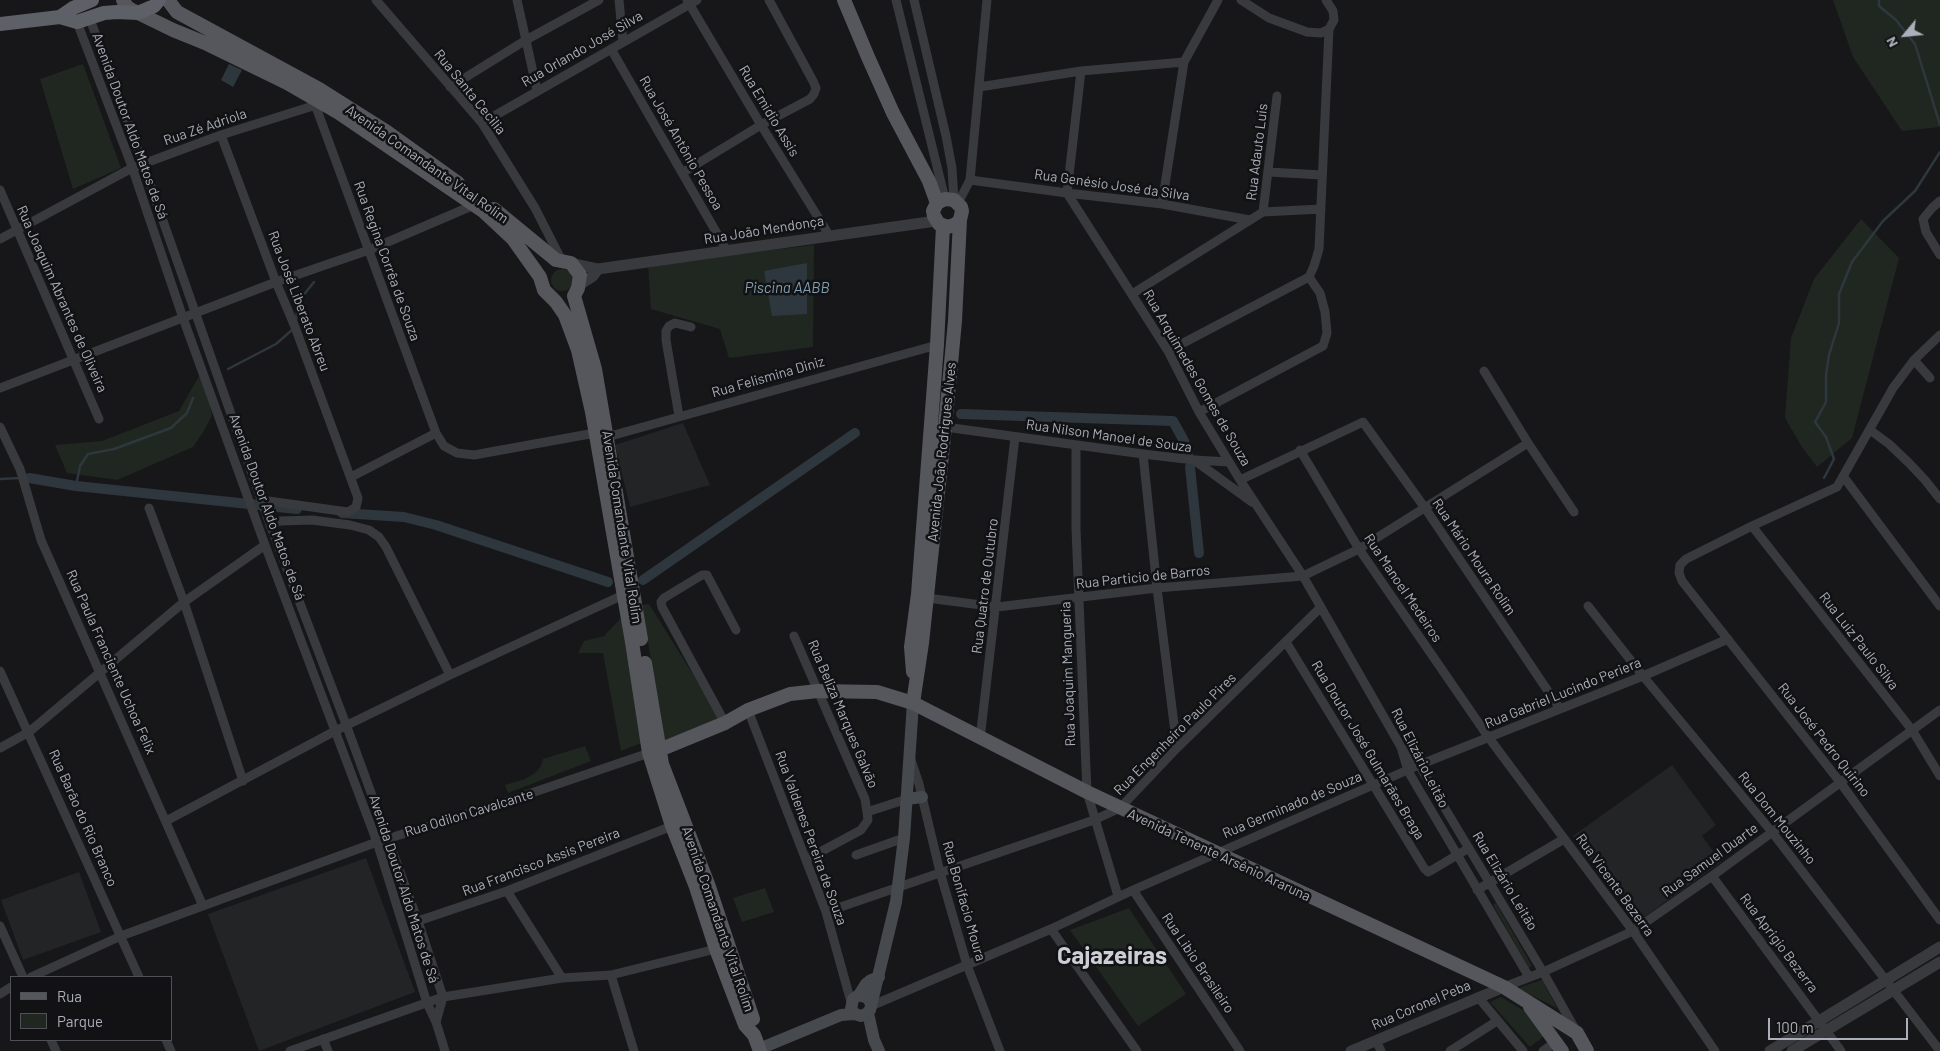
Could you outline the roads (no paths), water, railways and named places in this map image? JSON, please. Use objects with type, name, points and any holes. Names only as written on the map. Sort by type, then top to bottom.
[{"type":"highway","points":[[60,18],[71,4],[92,0]]},
{"type":"highway","points":[[0,24],[60,18],[84,20],[104,13],[138,13],[150,9],[159,0]]},
{"type":"main road","name":"Avenida Comandante Vital Rolim","points":[[123,0],[127,7],[138,13],[287,83],[315,102],[338,113],[487,214],[512,239],[540,278],[544,290],[565,315],[578,350],[601,435],[654,752],[662,764],[708,884],[722,948],[745,1025],[754,1035],[757,1050]]},
{"type":"main road","name":"Avenida Comandante Vital Rolim","points":[[168,0],[177,12],[319,89],[387,132],[489,205],[580,275],[576,290],[595,369],[601,435],[623,595],[654,752],[672,826],[722,948]]},
{"type":"main road","points":[[844,0],[879,81],[929,181],[948,201],[962,211],[960,220],[952,226],[939,223],[933,212],[948,201]]},
{"type":"main road","name":"Avenida João Rodrigues Alves","points":[[757,1050],[860,1006],[866,984],[879,977],[898,886],[904,838],[915,682],[920,660],[927,598],[955,322],[960,220]]},
{"type":"main road","name":"Avenida João Rodrigues Alves","points":[[915,682],[911,647],[918,594],[937,345],[939,223]]},
{"type":"main road","points":[[540,278],[545,269],[563,261]]},
{"type":"main road","points":[[556,302],[566,301],[576,290]]},
{"type":"main road","name":"Rua Odilon Cavalcante","points":[[654,752],[725,724],[748,710],[790,694],[818,691],[877,692],[913,703]]},
{"type":"main road","name":"Avenida Tenente Arsênio Araruna","points":[[913,703],[1087,792],[1215,854],[1504,987],[1577,1033]]},
{"type":"main road","points":[[907,799],[922,797]]},
{"type":"main road","points":[[1527,1002],[1559,1047]]},
{"type":"main road","points":[[860,1006],[863,1025],[877,1045]]},
{"type":"main road","points":[[1577,1033],[1587,1051]]},
{"type":"street","name":"Rua Santa Cecilia","points":[[376,0],[482,124],[535,208],[563,261]]},
{"type":"street","points":[[517,0],[537,90]]},
{"type":"street","points":[[450,86],[526,40],[599,0]]},
{"type":"street","points":[[619,0],[623,42]]},
{"type":"street","points":[[682,173],[761,125],[810,99],[814,94],[816,88],[769,0]]},
{"type":"street","points":[[896,0],[924,116],[948,201]]},
{"type":"street","points":[[914,0],[941,112],[952,168],[948,201]]},
{"type":"street","points":[[948,201],[970,180],[986,0]]},
{"type":"street","points":[[1162,204],[1184,62],[1218,0]]},
{"type":"street","points":[[1241,0],[1269,18],[1307,32],[1322,33],[1329,29]]},
{"type":"street","points":[[1168,351],[1309,277],[1314,266],[1319,249],[1329,29],[1334,20],[1326,0]]},
{"type":"street","name":"Rua Orlando José Silva","points":[[482,124],[691,1]]},
{"type":"street","name":"Rua Emidio Assis","points":[[691,1],[761,125],[829,234]]},
{"type":"street","points":[[71,4],[84,20]]},
{"type":"street","name":"Avenida Doutor Aldo Matos de Sá","points":[[84,20],[143,164],[269,522],[410,898],[443,997]]},
{"type":"street","name":"Avenida Doutor Aldo Matos de Sá","points":[[84,20],[183,318],[256,522],[377,842],[427,1003],[436,1022],[445,1051]]},
{"type":"street","name":"Rua José Antônio Pessoa","points":[[611,49],[727,251]]},
{"type":"street","points":[[979,88],[1081,72],[1184,62]]},
{"type":"street","points":[[1067,193],[1081,72]]},
{"type":"street","name":"Rua Adauto Luis","points":[[1263,212],[1277,96]]},
{"type":"street","name":"Rua Zé Adriola","points":[[0,239],[132,168],[315,102]]},
{"type":"street","name":"Rua Regina Corrêa de Souza","points":[[315,102],[436,433]]},
{"type":"street","points":[[924,116],[941,112]]},
{"type":"street","name":"Rua José Liberato Abreu","points":[[221,135],[352,477],[358,498],[358,503],[348,512],[262,502]]},
{"type":"street","points":[[1268,172],[1322,175]]},
{"type":"street","name":"Rua Genésio José da Silva","points":[[970,180],[1162,204],[1250,220]]},
{"type":"street","name":"Rua Joaquim Abrantes de Oliveira","points":[[0,190],[99,419]]},
{"type":"street","name":"Rua Arquimedes Gomes de Souza","points":[[1067,193],[1168,351],[1199,412],[1240,480],[1303,576]]},
{"type":"street","points":[[1940,201],[1925,215],[1923,223],[1940,255]]},
{"type":"street","points":[[0,388],[276,282],[369,250],[474,205]]},
{"type":"street","points":[[1132,294],[1263,212],[1321,209]]},
{"type":"street","name":"Rua João Mendonça","points":[[598,269],[727,251],[829,234],[939,223]]},
{"type":"street","points":[[563,261],[598,269],[593,276],[576,290]]},
{"type":"street","points":[[1199,412],[1323,346],[1327,333],[1325,312],[1320,292],[1309,277]]},
{"type":"street","points":[[679,416],[666,331],[669,326],[675,323],[691,327]]},
{"type":"street","points":[[1752,526],[1837,487],[1893,388],[1914,360],[1940,335]]},
{"type":"street","name":"Rua Felismina Diniz","points":[[436,433],[444,446],[457,453],[474,455],[601,435],[679,416],[937,345]]},
{"type":"street","points":[[1914,360],[1930,378]]},
{"type":"street","points":[[1484,371],[1528,443],[1574,512]]},
{"type":"street","name":"Rua Mário Moura Rolim","points":[[1300,450],[1363,422],[1425,508],[1560,709]]},
{"type":"street","name":"Rua Paula Franciente Uchoa Felix","points":[[0,427],[20,469],[41,540],[203,906]]},
{"type":"street","name":"Rua Nilson Manoel de Souza","points":[[945,427],[1194,460],[1256,504]]},
{"type":"street","points":[[1870,430],[1889,444],[1909,463],[1926,480],[1940,499]]},
{"type":"street","points":[[352,477],[436,433]]},
{"type":"street","name":"Rua Quatro de Outubro","points":[[980,738],[1015,437]]},
{"type":"street","points":[[1303,576],[1360,549],[1528,443]]},
{"type":"street","name":"Rua Joaquim Mangueria","points":[[1076,445],[1078,598],[1087,792],[1118,896]]},
{"type":"street","points":[[1240,480],[1300,450]]},
{"type":"street","name":"Rua Manoel Medeiros","points":[[1300,450],[1360,549],[1489,738]]},
{"type":"street","points":[[1143,454],[1177,748]]},
{"type":"street","points":[[1194,460],[1229,462]]},
{"type":"street","points":[[1843,476],[1940,606]]},
{"type":"street","points":[[149,508],[184,602],[243,781]]},
{"type":"street","points":[[269,522],[312,520],[350,525],[369,530],[379,537],[386,547],[450,675]]},
{"type":"street","name":"Rua José Pedro Quirino","points":[[1752,526],[1686,559],[1680,565],[1679,573],[1682,581],[1840,782],[1940,920]]},
{"type":"street","name":"Rua Luiz Paulo Silva","points":[[1752,526],[1912,730],[1940,776]]},
{"type":"street","points":[[0,748],[29,732],[184,602],[265,545]]},
{"type":"street","points":[[725,724],[661,602],[664,598],[702,575],[707,575],[736,630]]},
{"type":"street","name":"Rua Particio de Barros","points":[[927,598],[996,607],[1157,588],[1303,576]]},
{"type":"street","name":"Rua ElizárioLeitão","points":[[1303,576],[1401,747],[1408,771],[1529,977]]},
{"type":"street","points":[[166,821],[335,731],[347,727],[450,675],[623,595]]},
{"type":"street","name":"Rua Dom Mouzinho","points":[[1588,606],[1643,676],[1772,832],[1940,1051]]},
{"type":"street","name":"Rua Engenheiro Paulo Pires","points":[[826,912],[1094,820],[1120,808],[1177,748],[1321,607]]},
{"type":"street","name":"Rua Beliza Marques Galvão","points":[[794,636],[865,799],[867,812]]},
{"type":"street","name":"Rua Gabriel Lucindo Periera","points":[[1408,771],[1643,676],[1728,639]]},
{"type":"street","name":"Rua Doutor José Gulmarães Braga","points":[[1286,642],[1424,868],[1428,872],[1457,855]]},
{"type":"street","name":"Rua Barāo do Rio Branco","points":[[0,671],[139,976]]},
{"type":"street","name":"Rua Valdenes Pereira de Souza","points":[[748,710],[826,912],[845,976],[860,1006]]},
{"type":"street","name":"Rua Samuel Duarte","points":[[1504,987],[1543,972],[1633,931],[1712,876],[1940,710]]},
{"type":"street","name":"Rua Vicente Bezerra","points":[[1489,738],[1633,931],[1715,1051]]},
{"type":"street","name":"Rua Elizário Leitão","points":[[1401,747],[1419,765],[1490,882],[1577,1033]]},
{"type":"street","name":"Rua Odilon Cavalcante","points":[[33,976],[121,936],[387,838],[502,803],[654,752]]},
{"type":"street","name":"Rua Bonifacio Moura","points":[[910,757],[967,965],[1000,1051]]},
{"type":"street","name":"Rua Germinado de Souza","points":[[860,1006],[967,965],[1051,929],[1118,896],[1408,771]]},
{"type":"street","points":[[806,859],[861,830],[868,820],[867,812],[907,799]]},
{"type":"street","name":"Rua Francisco Assis Pereira","points":[[418,921],[507,891],[672,826]]},
{"type":"street","points":[[856,855],[904,838]]},
{"type":"street","points":[[1477,890],[1564,839]]},
{"type":"street","points":[[1457,855],[1469,848]]},
{"type":"street","name":"Rua Aprigio Bezerra","points":[[1712,876],[1841,1051]]},
{"type":"street","name":"Rua Libio Brasileiro","points":[[1133,890],[1240,1051]]},
{"type":"street","points":[[507,891],[562,978]]},
{"type":"street","points":[[396,904],[410,898]]},
{"type":"street","points":[[0,926],[23,976]]},
{"type":"street","points":[[1051,929],[1138,1051]]},
{"type":"street","points":[[1792,1051],[1822,1026],[1885,980],[1940,947]]},
{"type":"street","points":[[290,1051],[443,997],[562,978],[610,975],[722,948]]},
{"type":"street","points":[[1770,1051],[1892,990],[1940,962]]},
{"type":"street","points":[[610,975],[634,1051]]},
{"type":"street","name":"Rua Coronel Peba","points":[[1351,1051],[1379,1046],[1478,997],[1504,987]]},
{"type":"street","points":[[436,1022],[443,997]]},
{"type":"street","points":[[1478,997],[1523,1051]]},
{"type":"street","points":[[1450,1051],[1497,1021]]},
{"type":"street","points":[[323,1039],[328,1051]]},
{"type":"street","points":[[1543,1051],[1559,1047]]},
{"type":"water","points":[[229,64],[242,70],[233,87],[221,80]]},
{"type":"water","name":"Piscina AABB","points":[[807,263],[807,314],[772,316],[764,271]]},
{"type":"waterway","points":[[1879,0],[1879,6],[1896,20],[1915,44],[1940,125]]},
{"type":"waterway","points":[[1824,478],[1834,459],[1826,437],[1815,422],[1826,402],[1826,375],[1829,355],[1839,323],[1839,294],[1852,262],[1883,221],[1915,191],[1940,152]]},
{"type":"waterway","points":[[296,320],[298,302],[314,282]]},
{"type":"waterway","points":[[228,369],[276,344],[293,329]]},
{"type":"waterway","points":[[76,486],[80,466],[88,454],[114,449],[171,428],[187,413],[193,398]]},
{"type":"waterway","points":[[961,414],[1173,421],[1184,441],[1189,459]]},
{"type":"waterway","points":[[643,580],[855,433]]},
{"type":"waterway","points":[[1190,467],[1199,553]]},
{"type":"waterway","points":[[0,479],[20,478]]},
{"type":"waterway","points":[[29,478],[76,486],[297,509]]},
{"type":"waterway","points":[[342,513],[404,517],[436,525],[608,582]]},
{"type":"district","name":"Cajazeiras","points":[[1112,956]]}]
